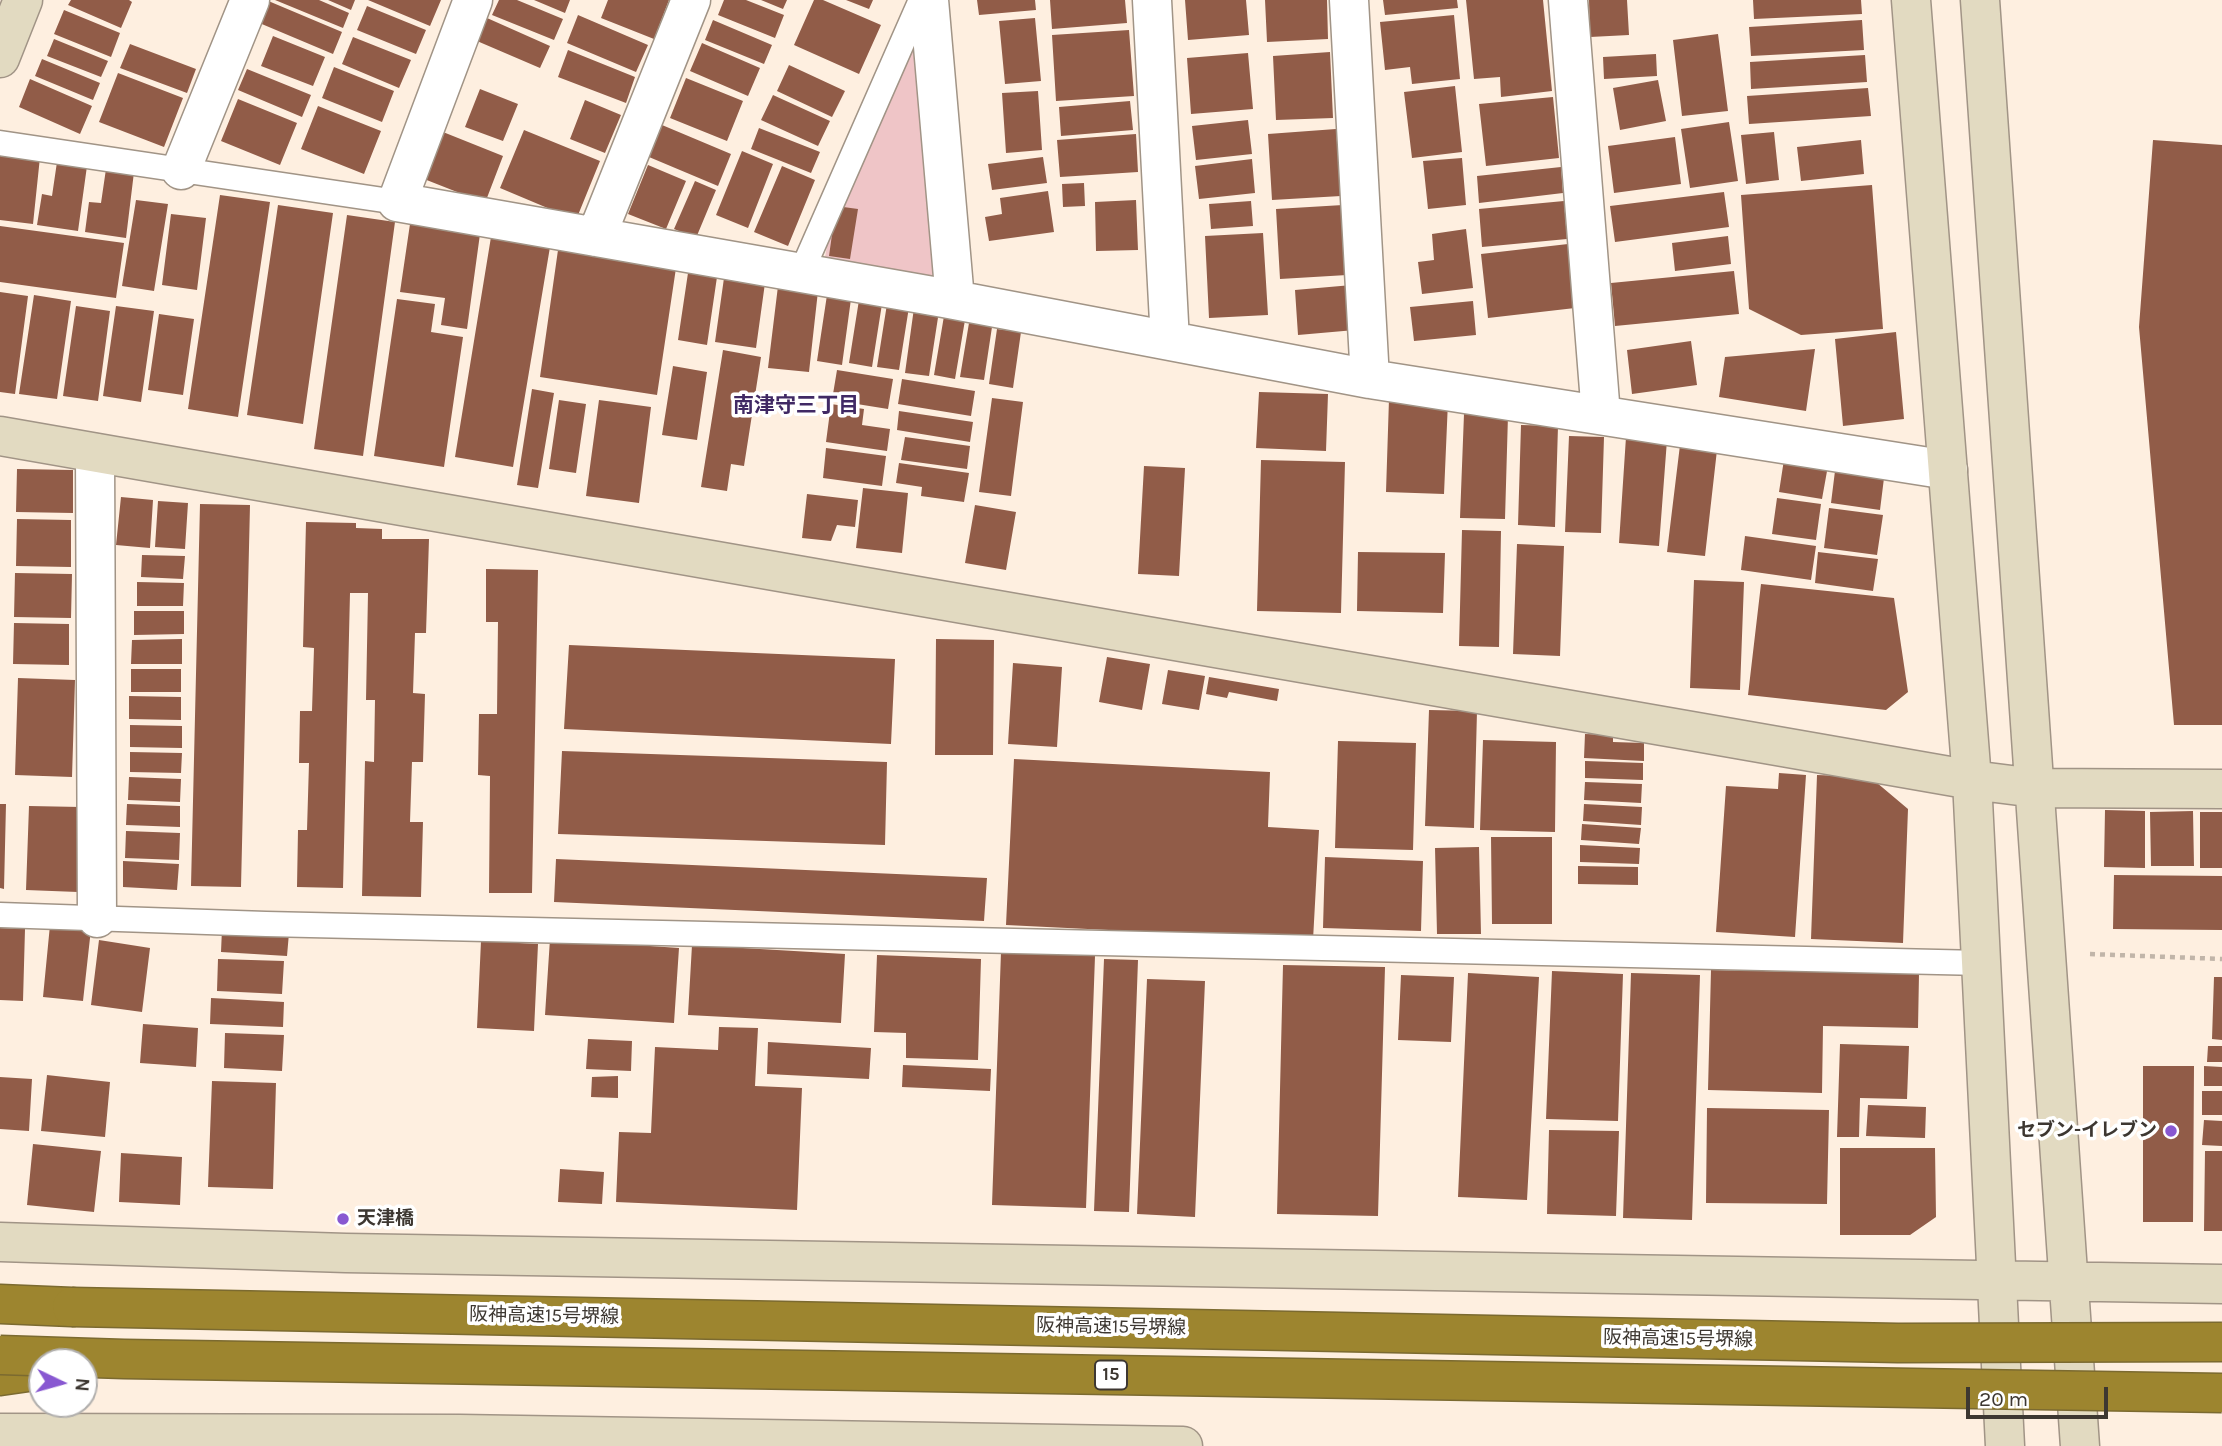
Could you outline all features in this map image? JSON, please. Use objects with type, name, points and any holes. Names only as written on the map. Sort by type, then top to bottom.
[{"type":"highway","name":"阪神高速15号堺線","points":[[0,1304],[1884,1343],[2222,1342]]},
{"type":"highway","name":"15","points":[[0,1355],[2222,1393]]},
{"type":"highway","points":[[98,1362],[124,1359]]},
{"type":"highway","points":[[0,1376],[28,1372]]},
{"type":"street","points":[[0,58],[23,0]]},
{"type":"street","points":[[181,170],[250,0]]},
{"type":"street","points":[[473,0],[397,202],[955,300],[1370,379],[1948,470]]},
{"type":"street","points":[[596,237],[691,0]]},
{"type":"street","points":[[929,0],[955,300]]},
{"type":"street","points":[[1152,0],[1170,341]]},
{"type":"street","points":[[1349,0],[1370,379]]},
{"type":"street","points":[[1568,0],[1601,415]]},
{"type":"street","points":[[1911,0],[1972,780],[2005,1446]]},
{"type":"street","points":[[1980,0],[2080,1446]]},
{"type":"street","points":[[0,436],[1972,780],[2035,789],[2222,789]]},
{"type":"street","points":[[95,453],[97,918]]},
{"type":"street","points":[[0,1242],[345,1253],[2222,1284]]},
{"type":"street","points":[[0,1433],[1183,1446]]},
{"type":"lane","points":[[801,273],[921,0]]},
{"type":"lane","points":[[0,143],[397,202]]},
{"type":"lane","points":[[0,915],[1982,963]]},
{"type":"path","points":[[2046,953],[2222,959]]},
{"type":"shaded area","points":[[908,36],[927,41],[939,285],[824,263],[834,205]]},
{"type":"building","points":[[71,0],[132,2],[121,28],[68,5]]},
{"type":"building","points":[[266,0],[342,32],[333,54],[257,22]]},
{"type":"building","points":[[275,0],[319,0],[349,13],[343,28]]},
{"type":"building","points":[[328,0],[355,0],[351,10]]},
{"type":"building","points":[[368,0],[441,0],[430,26]]},
{"type":"building","points":[[499,0],[517,0],[563,19],[554,40],[492,15]]},
{"type":"building","points":[[534,0],[570,0],[565,13]]},
{"type":"building","points":[[608,0],[669,0],[654,39],[601,18]]},
{"type":"building","points":[[724,0],[746,0],[784,15],[775,38],[718,15]]},
{"type":"building","points":[[761,0],[787,0],[783,9]]},
{"type":"building","points":[[814,0],[823,0],[881,25],[859,74],[794,45]]},
{"type":"building","points":[[846,0],[873,0],[869,9]]},
{"type":"building","points":[[977,0],[1035,0],[1036,10],[979,15]]},
{"type":"building","points":[[1050,0],[1125,0],[1127,23],[1052,29]]},
{"type":"building","points":[[1185,0],[1246,0],[1249,35],[1188,40]]},
{"type":"building","points":[[1265,0],[1327,0],[1328,39],[1267,42]]},
{"type":"building","points":[[1383,0],[1457,0],[1458,8],[1385,15]]},
{"type":"building","points":[[1466,0],[1543,0],[1552,91],[1501,97],[1500,77],[1474,79]]},
{"type":"building","points":[[1589,0],[1627,0],[1629,35],[1590,37]]},
{"type":"building","points":[[1753,0],[1861,0],[1862,14],[1754,19]]},
{"type":"building","points":[[367,6],[426,30],[416,54],[357,30]]},
{"type":"building","points":[[64,10],[120,33],[111,57],[54,34]]},
{"type":"building","points":[[578,15],[648,45],[636,72],[567,43]]},
{"type":"building","points":[[1454,15],[1460,79],[1412,84],[1410,67],[1385,70],[1380,22]]},
{"type":"building","points":[[487,18],[550,46],[540,68],[477,41]]},
{"type":"building","points":[[1035,18],[1041,81],[1005,84],[999,21]]},
{"type":"building","points":[[713,20],[772,45],[764,64],[705,40]]},
{"type":"building","points":[[1862,20],[1864,50],[1751,56],[1749,27]]},
{"type":"building","points":[[1129,30],[1134,96],[1056,101],[1052,35]]},
{"type":"building","points":[[1718,34],[1728,111],[1682,116],[1673,40]]},
{"type":"building","points":[[273,36],[325,57],[313,86],[261,66]]},
{"type":"building","points":[[353,37],[411,60],[399,88],[342,64]]},
{"type":"building","points":[[54,39],[108,61],[101,77],[47,56]]},
{"type":"building","points":[[702,43],[760,68],[748,96],[690,71]]},
{"type":"building","points":[[130,44],[196,69],[187,93],[120,68]]},
{"type":"building","points":[[568,50],[635,77],[626,103],[558,77]]},
{"type":"building","points":[[1330,52],[1333,118],[1276,120],[1273,56]]},
{"type":"building","points":[[1248,53],[1253,109],[1191,114],[1187,58]]},
{"type":"building","points":[[1656,54],[1657,76],[1604,79],[1603,57]]},
{"type":"building","points":[[1865,55],[1867,82],[1751,89],[1750,62]]},
{"type":"building","points":[[42,59],[100,83],[93,100],[35,76]]},
{"type":"building","points":[[789,65],[845,91],[832,117],[777,91]]},
{"type":"building","points":[[334,67],[394,91],[382,122],[322,98]]},
{"type":"building","points":[[247,69],[311,95],[302,117],[238,90]]},
{"type":"building","points":[[118,73],[183,98],[164,147],[99,122]]},
{"type":"building","points":[[686,78],[743,101],[727,141],[670,118]]},
{"type":"building","points":[[30,79],[92,106],[80,134],[19,107]]},
{"type":"building","points":[[1658,80],[1666,121],[1620,130],[1613,88]]},
{"type":"building","points":[[1455,86],[1462,152],[1412,158],[1404,92]]},
{"type":"building","points":[[1868,88],[1871,116],[1749,124],[1747,96]]},
{"type":"building","points":[[480,89],[518,104],[503,141],[465,127]]},
{"type":"building","points":[[1038,91],[1042,150],[1006,153],[1002,93]]},
{"type":"building","points":[[773,95],[830,121],[818,146],[761,120]]},
{"type":"building","points":[[1553,97],[1559,158],[1486,166],[1479,104]]},
{"type":"building","points":[[238,99],[297,123],[280,165],[221,141]]},
{"type":"building","points":[[585,100],[621,115],[605,153],[570,139]]},
{"type":"building","points":[[1130,101],[1133,130],[1061,136],[1059,107]]},
{"type":"building","points":[[318,106],[381,131],[364,174],[301,149]]},
{"type":"building","points":[[1248,120],[1252,154],[1196,160],[1192,126]]},
{"type":"building","points":[[1729,122],[1738,181],[1690,188],[1681,129]]},
{"type":"building","points":[[662,125],[731,154],[718,186],[649,157]]},
{"type":"building","points":[[759,128],[820,152],[811,173],[751,149]]},
{"type":"building","points":[[1336,129],[1341,196],[1272,200],[1268,134]]},
{"type":"building","points":[[438,130],[503,156],[485,203],[419,177]]},
{"type":"building","points":[[524,130],[600,161],[576,220],[500,188]]},
{"type":"building","points":[[1774,132],[1779,180],[1746,184],[1741,135]]},
{"type":"building","points":[[1136,134],[1138,172],[1060,177],[1057,140]]},
{"type":"building","points":[[1675,137],[1681,184],[1614,193],[1608,146]]},
{"type":"building","points":[[1861,140],[1864,174],[1801,181],[1797,147]]},
{"type":"building","points":[[2153,140],[2222,145],[2222,725],[2174,725],[2139,327]]},
{"type":"building","points":[[742,151],[773,164],[748,228],[716,215]]},
{"type":"building","points":[[0,153],[40,157],[33,224],[0,220]]},
{"type":"building","points":[[1043,157],[1047,183],[992,190],[988,164]]},
{"type":"building","points":[[1462,158],[1466,205],[1428,209],[1423,161]]},
{"type":"building","points":[[1252,159],[1255,193],[1199,199],[1195,166]]},
{"type":"building","points":[[57,162],[87,166],[78,231],[37,225],[42,194],[52,196]]},
{"type":"building","points":[[648,165],[686,181],[666,229],[628,214]]},
{"type":"building","points":[[782,166],[815,180],[788,246],[754,232]]},
{"type":"building","points":[[1561,167],[1563,193],[1479,203],[1477,176]]},
{"type":"building","points":[[106,169],[134,172],[126,238],[85,232],[89,202],[101,203]]},
{"type":"building","points":[[695,181],[716,190],[696,238],[674,229]]},
{"type":"building","points":[[1084,183],[1085,206],[1063,207],[1062,184]]},
{"type":"building","points":[[1872,185],[1883,329],[1801,335],[1749,309],[1741,195]]},
{"type":"building","points":[[1048,191],[1054,232],[989,241],[985,217],[1002,214],[1000,198]]},
{"type":"building","points":[[1724,192],[1729,227],[1615,242],[1610,206]]},
{"type":"building","points":[[220,195],[270,202],[238,417],[188,409]]},
{"type":"building","points":[[136,200],[168,204],[154,291],[122,286]]},
{"type":"building","points":[[1136,200],[1138,250],[1096,251],[1095,202]]},
{"type":"building","points":[[1251,201],[1253,226],[1211,229],[1209,204]]},
{"type":"building","points":[[1564,201],[1567,239],[1482,247],[1479,209]]},
{"type":"building","points":[[278,205],[333,213],[303,424],[247,415]]},
{"type":"building","points":[[1343,205],[1347,275],[1280,279],[1276,209]]},
{"type":"building","points":[[836,206],[858,209],[850,259],[829,256]]},
{"type":"building","points":[[171,214],[206,218],[197,290],[162,285]]},
{"type":"building","points":[[347,215],[395,222],[363,456],[314,449]]},
{"type":"building","points":[[410,224],[480,234],[467,329],[441,325],[445,298],[400,292]]},
{"type":"building","points":[[0,226],[124,243],[116,298],[0,282]]},
{"type":"building","points":[[1466,229],[1473,288],[1422,294],[1418,262],[1434,260],[1432,234]]},
{"type":"building","points":[[1263,233],[1268,315],[1209,318],[1205,236]]},
{"type":"building","points":[[1728,236],[1731,264],[1675,271],[1672,243]]},
{"type":"building","points":[[491,237],[550,247],[513,467],[455,457]]},
{"type":"building","points":[[1568,244],[1575,308],[1488,318],[1481,254]]},
{"type":"building","points":[[558,250],[676,268],[657,395],[540,377]]},
{"type":"building","points":[[1734,271],[1739,314],[1615,326],[1611,283]]},
{"type":"building","points":[[688,273],[717,277],[707,345],[678,340]]},
{"type":"building","points":[[724,278],[765,283],[756,348],[715,342]]},
{"type":"building","points":[[1352,285],[1355,330],[1298,335],[1295,290]]},
{"type":"building","points":[[778,286],[818,291],[809,372],[768,368]]},
{"type":"building","points":[[0,292],[28,296],[15,394],[0,392]]},
{"type":"building","points":[[34,295],[71,301],[57,399],[19,394]]},
{"type":"building","points":[[827,295],[851,299],[842,365],[817,361]]},
{"type":"building","points":[[397,299],[435,304],[431,332],[463,337],[444,467],[374,456]]},
{"type":"building","points":[[859,300],[882,304],[872,367],[849,363]]},
{"type":"building","points":[[1473,301],[1476,335],[1414,341],[1410,307]]},
{"type":"building","points":[[887,304],[909,307],[899,370],[877,367]]},
{"type":"building","points":[[76,306],[110,311],[98,401],[63,396]]},
{"type":"building","points":[[116,306],[154,311],[141,402],[103,396]]},
{"type":"building","points":[[914,308],[939,311],[929,376],[905,373]]},
{"type":"building","points":[[159,314],[194,319],[183,395],[148,390]]},
{"type":"building","points":[[944,316],[965,320],[955,379],[934,375]]},
{"type":"building","points":[[969,323],[992,327],[984,380],[960,377]]},
{"type":"building","points":[[997,329],[1021,332],[1013,388],[989,384]]},
{"type":"building","points":[[1896,332],[1904,419],[1843,426],[1835,339]]},
{"type":"building","points":[[1691,341],[1697,385],[1632,394],[1627,350]]},
{"type":"building","points":[[1815,349],[1806,411],[1719,397],[1725,357]]},
{"type":"building","points":[[723,350],[761,357],[744,466],[731,464],[727,491],[701,487]]},
{"type":"building","points":[[673,366],[707,372],[697,440],[662,435]]},
{"type":"building","points":[[837,370],[893,379],[888,409],[832,400]]},
{"type":"building","points":[[902,379],[975,391],[971,416],[898,404]]},
{"type":"building","points":[[532,389],[554,393],[538,488],[517,485]]},
{"type":"building","points":[[1259,392],[1328,394],[1326,451],[1256,448]]},
{"type":"building","points":[[992,398],[1023,402],[1011,496],[979,492]]},
{"type":"building","points":[[1389,399],[1448,401],[1444,494],[1386,492]]},
{"type":"building","points":[[559,400],[586,404],[576,473],[549,469]]},
{"type":"building","points":[[599,400],[651,407],[639,503],[586,496]]},
{"type":"building","points":[[831,404],[864,409],[862,425],[890,429],[887,451],[826,442]]},
{"type":"building","points":[[899,411],[973,422],[970,442],[897,430]]},
{"type":"building","points":[[1464,414],[1508,415],[1505,519],[1460,518]]},
{"type":"building","points":[[1521,425],[1558,426],[1555,527],[1518,525]]},
{"type":"building","points":[[1569,436],[1604,437],[1601,533],[1565,532]]},
{"type":"building","points":[[905,437],[970,446],[967,469],[901,460]]},
{"type":"building","points":[[1626,437],[1667,440],[1659,546],[1619,543]]},
{"type":"building","points":[[1680,445],[1717,450],[1705,556],[1667,552]]},
{"type":"building","points":[[826,448],[886,456],[882,486],[823,478]]},
{"type":"building","points":[[1785,453],[1829,460],[1822,499],[1779,492]]},
{"type":"building","points":[[1261,460],[1345,462],[1341,613],[1257,611]]},
{"type":"building","points":[[899,463],[969,473],[964,502],[921,496],[922,487],[896,483]]},
{"type":"building","points":[[1836,463],[1885,470],[1880,510],[1831,503]]},
{"type":"building","points":[[1144,466],[1185,468],[1179,576],[1138,574]]},
{"type":"building","points":[[17,469],[73,470],[73,513],[16,512]]},
{"type":"building","points":[[863,488],[908,493],[902,553],[856,548]]},
{"type":"building","points":[[807,494],[858,500],[855,527],[837,525],[831,541],[802,538]]},
{"type":"building","points":[[121,497],[153,500],[150,548],[116,545]]},
{"type":"building","points":[[1777,498],[1821,504],[1816,540],[1772,534]]},
{"type":"building","points":[[158,501],[188,503],[185,549],[155,547]]},
{"type":"building","points":[[200,504],[250,505],[241,887],[191,886]]},
{"type":"building","points":[[975,505],[1016,512],[1006,570],[965,563]]},
{"type":"building","points":[[1829,508],[1883,515],[1877,555],[1824,548]]},
{"type":"building","points":[[17,519],[71,520],[71,567],[16,566]]},
{"type":"building","points":[[306,522],[356,523],[356,528],[382,529],[382,539],[429,539],[426,633],[415,633],[413,693],[425,694],[423,762],[412,762],[410,822],[423,822],[421,897],[362,896],[365,761],[374,762],[375,700],[366,700],[368,593],[350,593],[343,888],[297,887],[298,830],[307,830],[309,763],[299,763],[300,711],[312,711],[314,648],[303,647]]},
{"type":"building","points":[[1462,530],[1501,531],[1499,647],[1459,646]]},
{"type":"building","points":[[1745,536],[1816,546],[1811,580],[1741,570]]},
{"type":"building","points":[[1517,544],[1564,546],[1560,656],[1513,654]]},
{"type":"building","points":[[1358,552],[1445,553],[1443,613],[1357,611]]},
{"type":"building","points":[[1818,552],[1878,559],[1873,591],[1815,583]]},
{"type":"building","points":[[142,555],[185,556],[183,579],[141,577]]},
{"type":"building","points":[[486,569],[538,570],[532,893],[489,893],[490,776],[478,775],[479,714],[497,714],[498,622],[486,622]]},
{"type":"building","points":[[15,573],[72,574],[71,618],[14,617]]},
{"type":"building","points":[[1694,580],[1744,582],[1740,690],[1690,688]]},
{"type":"building","points":[[137,582],[184,583],[183,606],[137,606]]},
{"type":"building","points":[[1761,584],[1894,598],[1908,692],[1886,710],[1748,695]]},
{"type":"building","points":[[134,611],[184,611],[184,634],[134,635]]},
{"type":"building","points":[[14,623],[69,624],[69,665],[13,664]]},
{"type":"building","points":[[182,639],[182,664],[131,664],[132,640]]},
{"type":"building","points":[[936,639],[994,640],[993,755],[935,755]]},
{"type":"building","points":[[569,645],[895,659],[891,744],[564,729]]},
{"type":"building","points":[[1107,657],[1150,664],[1142,710],[1099,702]]},
{"type":"building","points":[[1013,663],[1062,667],[1057,747],[1008,744]]},
{"type":"building","points":[[131,669],[181,669],[181,692],[131,692]]},
{"type":"building","points":[[1168,670],[1205,676],[1199,710],[1162,704]]},
{"type":"building","points":[[1209,677],[1279,689],[1277,701],[1229,692],[1227,698],[1206,694]]},
{"type":"building","points":[[18,678],[75,680],[72,777],[15,775]]},
{"type":"building","points":[[129,696],[181,697],[181,720],[129,719]]},
{"type":"building","points":[[1429,710],[1477,711],[1474,828],[1425,826]]},
{"type":"building","points":[[130,725],[182,726],[182,748],[130,747]]},
{"type":"building","points":[[1585,734],[1613,735],[1613,742],[1644,743],[1644,761],[1584,758]]},
{"type":"building","points":[[1483,740],[1556,742],[1555,832],[1480,830]]},
{"type":"building","points":[[1338,741],[1416,743],[1413,850],[1335,848]]},
{"type":"building","points":[[562,751],[887,762],[885,845],[558,834]]},
{"type":"building","points":[[130,752],[182,753],[181,773],[130,772]]},
{"type":"building","points":[[1014,759],[1270,772],[1268,827],[1319,830],[1313,940],[1006,925]]},
{"type":"building","points":[[1585,761],[1643,763],[1643,780],[1585,778]]},
{"type":"building","points":[[1779,773],[1806,775],[1795,937],[1716,932],[1726,786],[1778,789]]},
{"type":"building","points":[[1817,775],[1870,777],[1908,809],[1903,943],[1811,939]]},
{"type":"building","points":[[129,777],[181,779],[180,802],[128,800]]},
{"type":"building","points":[[1585,782],[1642,784],[1641,803],[1584,800]]},
{"type":"building","points":[[0,804],[6,804],[4,889],[0,888]]},
{"type":"building","points":[[127,804],[180,806],[180,827],[126,825]]},
{"type":"building","points":[[1584,804],[1642,807],[1641,825],[1583,821]]},
{"type":"building","points":[[29,806],[81,807],[78,892],[26,890]]},
{"type":"building","points":[[2105,810],[2145,811],[2145,868],[2104,867]]},
{"type":"building","points":[[2193,811],[2194,866],[2151,866],[2150,812]]},
{"type":"building","points":[[2200,812],[2222,812],[2222,868],[2200,868]]},
{"type":"building","points":[[1582,824],[1641,828],[1639,844],[1581,840]]},
{"type":"building","points":[[126,831],[180,833],[179,860],[125,858]]},
{"type":"building","points":[[1491,837],[1552,837],[1552,924],[1492,924]]},
{"type":"building","points":[[1580,845],[1640,848],[1639,864],[1580,862]]},
{"type":"building","points":[[1479,847],[1481,934],[1437,934],[1435,848]]},
{"type":"building","points":[[1325,857],[1423,861],[1421,931],[1323,928]]},
{"type":"building","points":[[556,859],[987,878],[984,921],[554,902]]},
{"type":"building","points":[[123,861],[179,864],[177,890],[123,887]]},
{"type":"building","points":[[1578,866],[1638,867],[1638,885],[1578,884]]},
{"type":"building","points":[[2114,875],[2222,876],[2222,930],[2113,929]]},
{"type":"building","points":[[50,925],[91,929],[83,1001],[43,997]]},
{"type":"building","points":[[0,928],[25,929],[23,1001],[0,1000]]},
{"type":"building","points":[[222,929],[289,933],[287,956],[221,952]]},
{"type":"building","points":[[550,939],[679,948],[674,1023],[545,1015]]},
{"type":"building","points":[[99,940],[150,948],[142,1012],[91,1005]]},
{"type":"building","points":[[481,941],[538,944],[534,1031],[477,1028]]},
{"type":"building","points":[[692,945],[845,954],[841,1023],[688,1015]]},
{"type":"building","points":[[1001,952],[1095,956],[1086,1208],[992,1205]]},
{"type":"building","points":[[877,955],[981,959],[978,1060],[906,1058],[906,1033],[874,1032]]},
{"type":"building","points":[[218,959],[284,961],[282,994],[217,991]]},
{"type":"building","points":[[1104,959],[1138,960],[1129,1212],[1094,1211]]},
{"type":"building","points":[[1283,965],[1385,967],[1378,1216],[1277,1214]]},
{"type":"building","points":[[1711,970],[1919,974],[1918,1028],[1823,1026],[1822,1093],[1708,1090]]},
{"type":"building","points":[[1552,971],[1623,974],[1618,1121],[1546,1119]]},
{"type":"building","points":[[1468,973],[1539,977],[1527,1200],[1458,1197]]},
{"type":"building","points":[[1631,973],[1700,975],[1692,1220],[1623,1218]]},
{"type":"building","points":[[1401,975],[1454,977],[1451,1042],[1398,1040]]},
{"type":"building","points":[[2214,977],[2222,977],[2222,1040],[2212,1039]]},
{"type":"building","points":[[1147,979],[1205,981],[1195,1217],[1137,1214]]},
{"type":"building","points":[[211,998],[284,1002],[283,1027],[210,1024]]},
{"type":"building","points":[[143,1024],[198,1028],[196,1067],[140,1063]]},
{"type":"building","points":[[719,1027],[758,1028],[755,1086],[802,1088],[797,1210],[616,1202],[619,1132],[651,1133],[655,1047],[718,1050]]},
{"type":"building","points":[[225,1033],[284,1035],[282,1071],[224,1068]]},
{"type":"building","points":[[588,1039],[632,1041],[631,1071],[586,1069]]},
{"type":"building","points":[[768,1042],[871,1048],[869,1079],[767,1074]]},
{"type":"building","points":[[1840,1044],[1909,1046],[1907,1099],[1860,1098],[1859,1137],[1837,1137]]},
{"type":"building","points":[[2208,1046],[2222,1046],[2222,1062],[2207,1062]]},
{"type":"building","points":[[903,1065],[991,1069],[990,1091],[902,1087]]},
{"type":"building","points":[[2143,1066],[2194,1066],[2193,1222],[2143,1222]]},
{"type":"building","points":[[2204,1066],[2222,1067],[2222,1086],[2204,1086]]},
{"type":"building","points":[[47,1075],[110,1082],[105,1137],[41,1131]]},
{"type":"building","points":[[618,1076],[618,1098],[591,1097],[592,1077]]},
{"type":"building","points":[[0,1077],[32,1079],[29,1131],[0,1129]]},
{"type":"building","points":[[212,1081],[276,1083],[273,1189],[208,1187]]},
{"type":"building","points":[[2202,1091],[2222,1091],[2222,1115],[2202,1115]]},
{"type":"building","points":[[1868,1105],[1926,1107],[1925,1138],[1866,1136]]},
{"type":"building","points":[[1707,1108],[1829,1110],[1827,1204],[1706,1203]]},
{"type":"building","points":[[2204,1120],[2222,1121],[2222,1146],[2202,1145]]},
{"type":"building","points":[[1549,1130],[1619,1131],[1616,1216],[1547,1214]]},
{"type":"building","points":[[33,1144],[101,1151],[94,1212],[27,1205]]},
{"type":"building","points":[[1840,1148],[1935,1148],[1936,1217],[1910,1235],[1840,1235]]},
{"type":"building","points":[[2205,1151],[2222,1151],[2222,1231],[2204,1231]]},
{"type":"building","points":[[121,1153],[182,1157],[180,1205],[119,1202]]},
{"type":"building","points":[[560,1169],[604,1172],[602,1204],[558,1202]]},
{"type":"place","name":"セブン-イレブン","points":[[2171,1131]]},
{"type":"place","name":"天津橋","points":[[343,1219]]},
{"type":"district","name":"南津守三丁目","points":[[796,406]]}]
